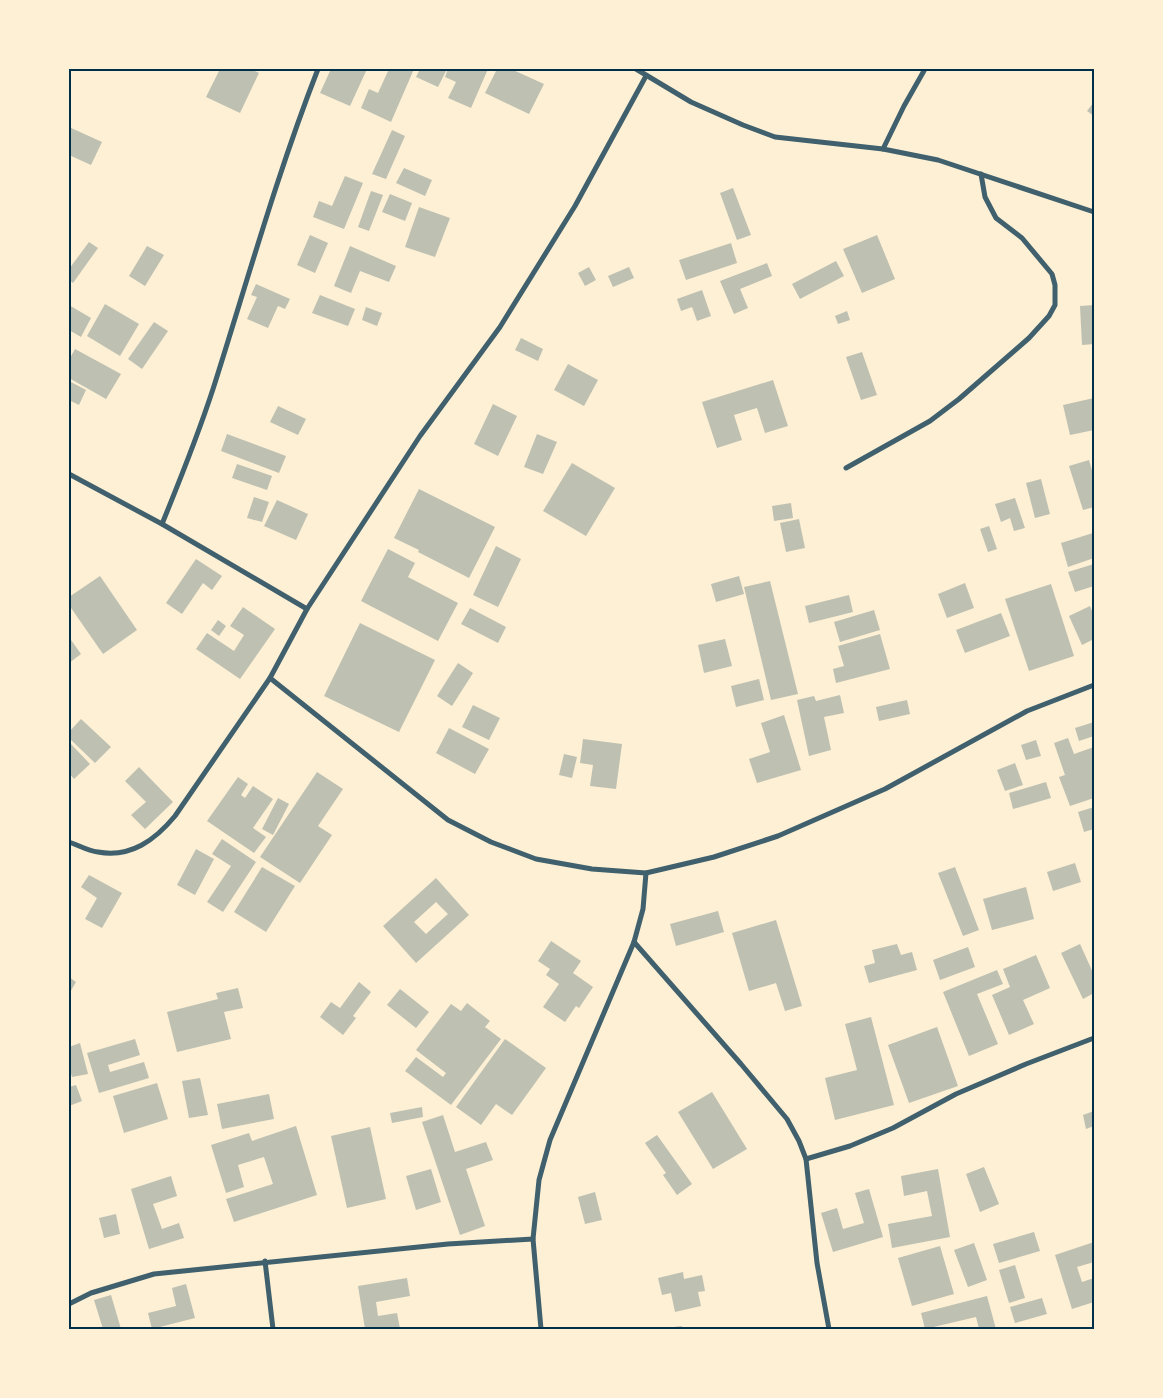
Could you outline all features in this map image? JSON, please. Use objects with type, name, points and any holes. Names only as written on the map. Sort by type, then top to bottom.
[{"type":"street","points":[[162,524],[186,465],[212,391],[265,218],[318,69]]},
{"type":"street","points":[[636,69],[691,102],[776,137],[883,148],[938,160],[1094,212]]},
{"type":"street","points":[[883,148],[925,69]]},
{"type":"street","points":[[69,842],[96,852],[111,854],[133,849],[148,842],[160,833],[175,816],[270,678],[307,609],[420,436],[500,327],[574,206],[646,76]]},
{"type":"street","points":[[846,468],[930,420],[959,399],[1029,338],[1049,316],[1055,305],[1055,285],[1052,274],[1022,238],[996,218],[985,197],[981,174]]},
{"type":"street","points":[[69,474],[162,524],[307,609]]},
{"type":"street","points":[[270,678],[448,820],[491,842],[536,858],[592,869],[646,873],[714,857],[778,836],[885,789],[1027,711],[1094,686]]},
{"type":"street","points":[[540,1329],[533,1239],[539,1180],[550,1140],[634,942],[643,909],[646,873]]},
{"type":"street","points":[[634,942],[735,1056],[787,1119],[806,1159],[817,1263],[829,1329]]},
{"type":"street","points":[[806,1159],[859,1142],[894,1128],[965,1090],[1094,1038]]},
{"type":"street","points":[[69,1304],[91,1293],[154,1274],[448,1244],[533,1239]]},
{"type":"street","points":[[265,1262],[273,1329]]},
{"type":"building","points":[[220,69],[251,69],[259,73],[240,113],[206,97]]},
{"type":"building","points":[[331,69],[367,69],[350,106],[320,93]]},
{"type":"building","points":[[389,69],[414,69],[391,122],[361,108],[369,89],[378,93]]},
{"type":"building","points":[[420,69],[447,69],[438,87],[416,77]]},
{"type":"building","points":[[448,69],[488,69],[471,108],[448,98],[456,82],[445,77]]},
{"type":"building","points":[[497,69],[511,69],[544,84],[529,114],[485,93]]},
{"type":"building","points":[[1094,102],[1094,116],[1087,111]]},
{"type":"building","points":[[69,127],[102,142],[91,165],[69,155]]},
{"type":"building","points":[[392,130],[405,136],[386,179],[372,174]]},
{"type":"building","points":[[404,168],[432,180],[425,196],[396,183]]},
{"type":"building","points":[[345,176],[363,183],[344,229],[313,217],[319,201],[332,206]]},
{"type":"building","points":[[733,188],[751,235],[737,240],[720,193]]},
{"type":"building","points":[[371,191],[383,195],[369,231],[358,227]]},
{"type":"building","points":[[390,194],[412,203],[405,221],[382,212]]},
{"type":"building","points":[[419,207],[450,218],[435,257],[405,247]]},
{"type":"building","points":[[310,235],[328,243],[315,273],[297,265]]},
{"type":"building","points":[[877,235],[895,279],[862,293],[843,249]]},
{"type":"building","points":[[89,242],[98,248],[73,283],[69,280],[69,269]]},
{"type":"building","points":[[731,243],[737,263],[686,280],[679,260]]},
{"type":"building","points":[[147,246],[164,255],[145,286],[129,276]]},
{"type":"building","points":[[350,246],[396,266],[389,282],[360,271],[351,293],[334,286]]},
{"type":"building","points":[[836,261],[844,276],[800,299],[792,284]]},
{"type":"building","points":[[767,263],[772,276],[740,289],[748,308],[734,314],[720,281]]},
{"type":"building","points":[[589,267],[596,280],[585,286],[578,273]]},
{"type":"building","points":[[629,267],[634,278],[613,287],[608,276]]},
{"type":"building","points":[[256,284],[290,299],[285,309],[278,306],[268,328],[247,319],[257,297],[251,295]]},
{"type":"building","points":[[702,290],[711,316],[697,321],[692,307],[681,311],[677,299]]},
{"type":"building","points":[[320,295],[355,309],[348,326],[312,313]]},
{"type":"building","points":[[105,304],[139,324],[120,356],[87,336]]},
{"type":"building","points":[[69,305],[91,318],[81,337],[69,330]]},
{"type":"building","points":[[1094,305],[1094,344],[1082,345],[1080,306]]},
{"type":"building","points":[[366,307],[382,313],[377,326],[362,320]]},
{"type":"building","points":[[847,311],[850,320],[838,324],[835,316]]},
{"type":"building","points":[[154,322],[168,331],[142,369],[128,359]]},
{"type":"building","points":[[521,338],[543,349],[538,361],[515,350]]},
{"type":"building","points":[[75,349],[121,374],[106,399],[69,378],[69,360]]},
{"type":"building","points":[[862,352],[877,395],[861,400],[846,357]]},
{"type":"building","points":[[568,364],[598,380],[584,406],[554,390]]},
{"type":"building","points":[[773,380],[788,426],[765,433],[757,408],[734,415],[742,440],[717,448],[702,402]]},
{"type":"building","points":[[69,381],[86,390],[79,405],[69,400]]},
{"type":"building","points":[[1094,398],[1094,430],[1070,435],[1063,405]]},
{"type":"building","points":[[493,404],[517,416],[498,456],[474,444]]},
{"type":"building","points":[[278,406],[306,419],[298,435],[270,422]]},
{"type":"building","points":[[227,434],[286,456],[279,473],[221,451]]},
{"type":"building","points":[[537,434],[557,442],[543,474],[524,467]]},
{"type":"building","points":[[1089,460],[1094,477],[1094,507],[1083,510],[1069,466]]},
{"type":"building","points":[[572,463],[615,488],[586,536],[543,511]]},
{"type":"building","points":[[237,464],[272,476],[267,490],[232,478]]},
{"type":"building","points":[[1041,479],[1050,514],[1035,518],[1026,483]]},
{"type":"building","points":[[419,489],[495,527],[469,578],[394,538]]},
{"type":"building","points":[[254,497],[269,502],[262,522],[247,518]]},
{"type":"building","points":[[1015,498],[1025,528],[1014,531],[1010,518],[1001,522],[995,504]]},
{"type":"building","points":[[277,500],[308,514],[296,540],[264,526]]},
{"type":"building","points":[[791,503],[793,518],[774,521],[772,506]]},
{"type":"building","points":[[799,519],[805,548],[786,552],[780,523]]},
{"type":"building","points":[[989,526],[997,549],[988,552],[980,529]]},
{"type":"building","points":[[1093,533],[1094,558],[1068,567],[1061,543]]},
{"type":"building","points":[[496,546],[521,559],[498,607],[473,595]]},
{"type":"building","points":[[388,549],[415,563],[408,577],[458,603],[438,641],[361,601]]},
{"type":"building","points":[[196,559],[222,576],[212,590],[203,583],[182,614],[166,603]]},
{"type":"building","points":[[1094,564],[1094,586],[1075,592],[1068,572]]},
{"type":"building","points":[[100,576],[137,630],[103,654],[69,605],[69,597]]},
{"type":"building","points":[[739,576],[744,594],[716,602],[711,584]]},
{"type":"building","points":[[770,581],[798,694],[771,700],[744,587]]},
{"type":"building","points":[[965,583],[974,608],[947,618],[938,594]]},
{"type":"building","points":[[1051,584],[1074,656],[1029,671],[1005,599]]},
{"type":"building","points":[[849,595],[853,612],[809,623],[805,606]]},
{"type":"building","points":[[1090,606],[1094,615],[1094,639],[1082,645],[1069,616]]},
{"type":"building","points":[[243,607],[275,629],[240,679],[196,649],[207,633],[234,651],[244,635],[230,626]]},
{"type":"building","points":[[470,608],[506,627],[498,643],[461,624]]},
{"type":"building","points":[[874,610],[880,630],[840,642],[834,622]]},
{"type":"building","points":[[1001,613],[1010,636],[965,653],[956,630]]},
{"type":"building","points":[[218,620],[226,626],[219,636],[211,630]]},
{"type":"building","points":[[360,623],[435,660],[399,732],[324,696]]},
{"type":"building","points":[[880,634],[890,669],[836,683],[833,669],[844,666],[838,646]]},
{"type":"building","points":[[69,637],[81,654],[69,663]]},
{"type":"building","points":[[725,639],[732,666],[704,673],[698,645]]},
{"type":"building","points":[[458,663],[473,673],[452,706],[437,696]]},
{"type":"building","points":[[759,679],[764,700],[736,707],[731,686]]},
{"type":"building","points":[[840,695],[844,713],[824,717],[831,750],[809,756],[797,700],[814,696],[816,701]]},
{"type":"building","points":[[907,700],[910,714],[879,721],[876,707]]},
{"type":"building","points":[[473,705],[500,718],[489,740],[462,727]]},
{"type":"building","points":[[784,715],[801,770],[757,783],[749,759],[770,752],[761,723]]},
{"type":"building","points":[[81,719],[111,747],[95,763],[69,738],[69,732]]},
{"type":"building","points":[[1094,722],[1094,736],[1079,741],[1075,728]]},
{"type":"building","points":[[449,728],[489,749],[475,774],[436,753]]},
{"type":"building","points":[[1068,738],[1074,754],[1094,747],[1094,798],[1070,806],[1059,777],[1065,775],[1054,743]]},
{"type":"building","points":[[583,739],[622,744],[616,789],[590,786],[593,765],[580,763]]},
{"type":"building","points":[[1036,740],[1041,756],[1026,760],[1021,745]]},
{"type":"building","points":[[69,742],[90,764],[74,779],[69,773]]},
{"type":"building","points":[[564,754],[577,757],[572,778],[559,775]]},
{"type":"building","points":[[1015,763],[1023,785],[1005,791],[997,770]]},
{"type":"building","points":[[139,767],[173,802],[145,829],[131,815],[146,802],[125,781]]},
{"type":"building","points":[[317,772],[343,789],[318,826],[332,835],[300,883],[260,857]]},
{"type":"building","points":[[238,777],[248,784],[241,795],[245,798],[253,786],[273,799],[253,828],[266,837],[254,853],[207,821]]},
{"type":"building","points":[[1046,782],[1051,798],[1013,809],[1009,793]]},
{"type":"building","points":[[278,798],[289,804],[273,835],[262,829]]},
{"type":"building","points":[[1094,807],[1094,829],[1084,832],[1078,812]]},
{"type":"building","points":[[222,839],[256,862],[223,912],[207,902],[231,866],[212,854]]},
{"type":"building","points":[[196,849],[214,859],[195,895],[177,885]]},
{"type":"building","points":[[1075,863],[1081,882],[1053,891],[1047,872]]},
{"type":"building","points":[[262,867],[295,886],[266,932],[234,912]]},
{"type":"building","points":[[955,867],[979,930],[963,936],[938,873]]},
{"type":"building","points":[[89,875],[122,893],[102,928],[85,919],[97,898],[81,887]]},
{"type":"building","points":[[436,878],[469,915],[416,963],[383,926]],"holes":[[[436,902],[448,914],[426,934],[414,922]]]},
{"type":"building","points":[[1026,887],[1034,919],[992,930],[983,899]]},
{"type":"building","points":[[718,911],[724,932],[676,946],[670,924]]},
{"type":"building","points":[[776,920],[802,1006],[785,1011],[776,983],[749,991],[732,933]]},
{"type":"building","points":[[551,941],[581,961],[573,973],[593,987],[579,1008],[576,1006],[565,1022],[543,1007],[559,984],[546,975],[550,969],[538,961]]},
{"type":"building","points":[[897,944],[901,955],[912,952],[917,970],[869,983],[864,966],[875,963],[872,950]]},
{"type":"building","points":[[1080,944],[1094,975],[1094,993],[1083,999],[1061,953]]},
{"type":"building","points":[[968,947],[975,967],[940,980],[933,960]]},
{"type":"building","points":[[1036,955],[1050,988],[1023,1000],[1034,1024],[1009,1035],[992,995],[1010,987],[1003,969]]},
{"type":"building","points":[[997,970],[1003,984],[977,994],[998,1044],[969,1056],[943,992]]},
{"type":"building","points":[[69,977],[76,982],[69,994]]},
{"type":"building","points":[[359,982],[371,992],[353,1016],[356,1018],[343,1035],[320,1017],[331,1002],[340,1008]]},
{"type":"building","points":[[238,988],[243,1008],[224,1012],[231,1039],[177,1052],[167,1012],[218,999],[216,993]]},
{"type":"building","points":[[400,989],[429,1012],[416,1028],[387,1005]]},
{"type":"building","points":[[467,1003],[490,1021],[485,1027],[501,1039],[451,1105],[405,1071],[416,1057],[443,1077],[446,1073],[416,1050],[451,1004],[461,1011]]},
{"type":"building","points":[[871,1017],[894,1105],[835,1120],[825,1078],[857,1070],[845,1024]]},
{"type":"building","points":[[937,1027],[958,1086],[909,1103],[888,1045]]},
{"type":"building","points":[[135,1039],[140,1055],[108,1065],[110,1072],[144,1062],[149,1078],[99,1093],[87,1053]]},
{"type":"building","points":[[505,1039],[546,1068],[512,1115],[496,1104],[481,1125],[456,1107]]},
{"type":"building","points":[[80,1043],[88,1074],[72,1077],[69,1067],[69,1047]]},
{"type":"building","points":[[200,1078],[208,1115],[189,1118],[182,1081]]},
{"type":"building","points":[[157,1083],[168,1119],[124,1133],[113,1096]]},
{"type":"building","points":[[76,1085],[82,1101],[69,1106],[69,1087]]},
{"type":"building","points":[[712,1092],[747,1149],[713,1169],[678,1112]]},
{"type":"building","points":[[269,1094],[274,1119],[222,1129],[217,1104]]},
{"type":"building","points":[[422,1107],[423,1117],[392,1123],[390,1113]]},
{"type":"building","points":[[1094,1111],[1094,1126],[1086,1129],[1083,1115]]},
{"type":"building","points":[[443,1115],[455,1152],[486,1142],[493,1160],[466,1169],[485,1226],[460,1235],[422,1122]]},
{"type":"building","points":[[296,1126],[317,1195],[234,1222],[226,1199],[273,1184],[264,1157],[238,1165],[244,1187],[226,1193],[211,1145],[249,1133],[252,1141]]},
{"type":"building","points":[[370,1127],[386,1199],[347,1208],[331,1136]]},
{"type":"building","points":[[657,1135],[692,1184],[677,1195],[663,1175],[666,1173],[645,1143]]},
{"type":"building","points":[[984,1167],[999,1204],[980,1212],[966,1174]]},
{"type":"building","points":[[431,1169],[441,1202],[416,1210],[406,1176]]},
{"type":"building","points":[[938,1169],[950,1237],[892,1248],[888,1224],[932,1216],[927,1191],[904,1196],[901,1176]]},
{"type":"building","points":[[171,1176],[177,1196],[153,1204],[162,1229],[179,1223],[184,1238],[149,1249],[131,1189]]},
{"type":"building","points":[[869,1189],[883,1237],[833,1252],[821,1213],[837,1208],[843,1229],[864,1223],[855,1193]]},
{"type":"building","points":[[595,1192],[602,1220],[585,1224],[578,1197]]},
{"type":"building","points":[[116,1214],[120,1234],[104,1238],[99,1218]]},
{"type":"building","points":[[1034,1232],[1040,1251],[999,1263],[993,1244]]},
{"type":"building","points":[[1094,1242],[1094,1262],[1077,1267],[1082,1282],[1094,1278],[1094,1302],[1072,1309],[1055,1255]]},
{"type":"building","points":[[974,1243],[987,1280],[968,1287],[954,1250]]},
{"type":"building","points":[[940,1246],[954,1294],[912,1306],[898,1258]]},
{"type":"building","points":[[1015,1265],[1025,1298],[1009,1303],[999,1270]]},
{"type":"building","points":[[683,1272],[684,1279],[702,1275],[705,1291],[698,1292],[701,1306],[675,1312],[671,1293],[662,1295],[658,1278]]},
{"type":"building","points":[[407,1278],[410,1296],[376,1302],[378,1316],[397,1313],[400,1329],[365,1329],[358,1286]]},
{"type":"building","points":[[186,1284],[195,1318],[152,1329],[148,1313],[176,1306],[172,1288]]},
{"type":"building","points":[[111,1295],[121,1329],[103,1329],[94,1300]]},
{"type":"building","points":[[987,1296],[996,1329],[979,1329],[976,1317],[925,1329],[921,1313]]},
{"type":"building","points":[[1042,1298],[1047,1314],[1015,1323],[1010,1307]]},
{"type":"building","points":[[682,1326],[682,1329],[665,1329],[665,1328]]}]
